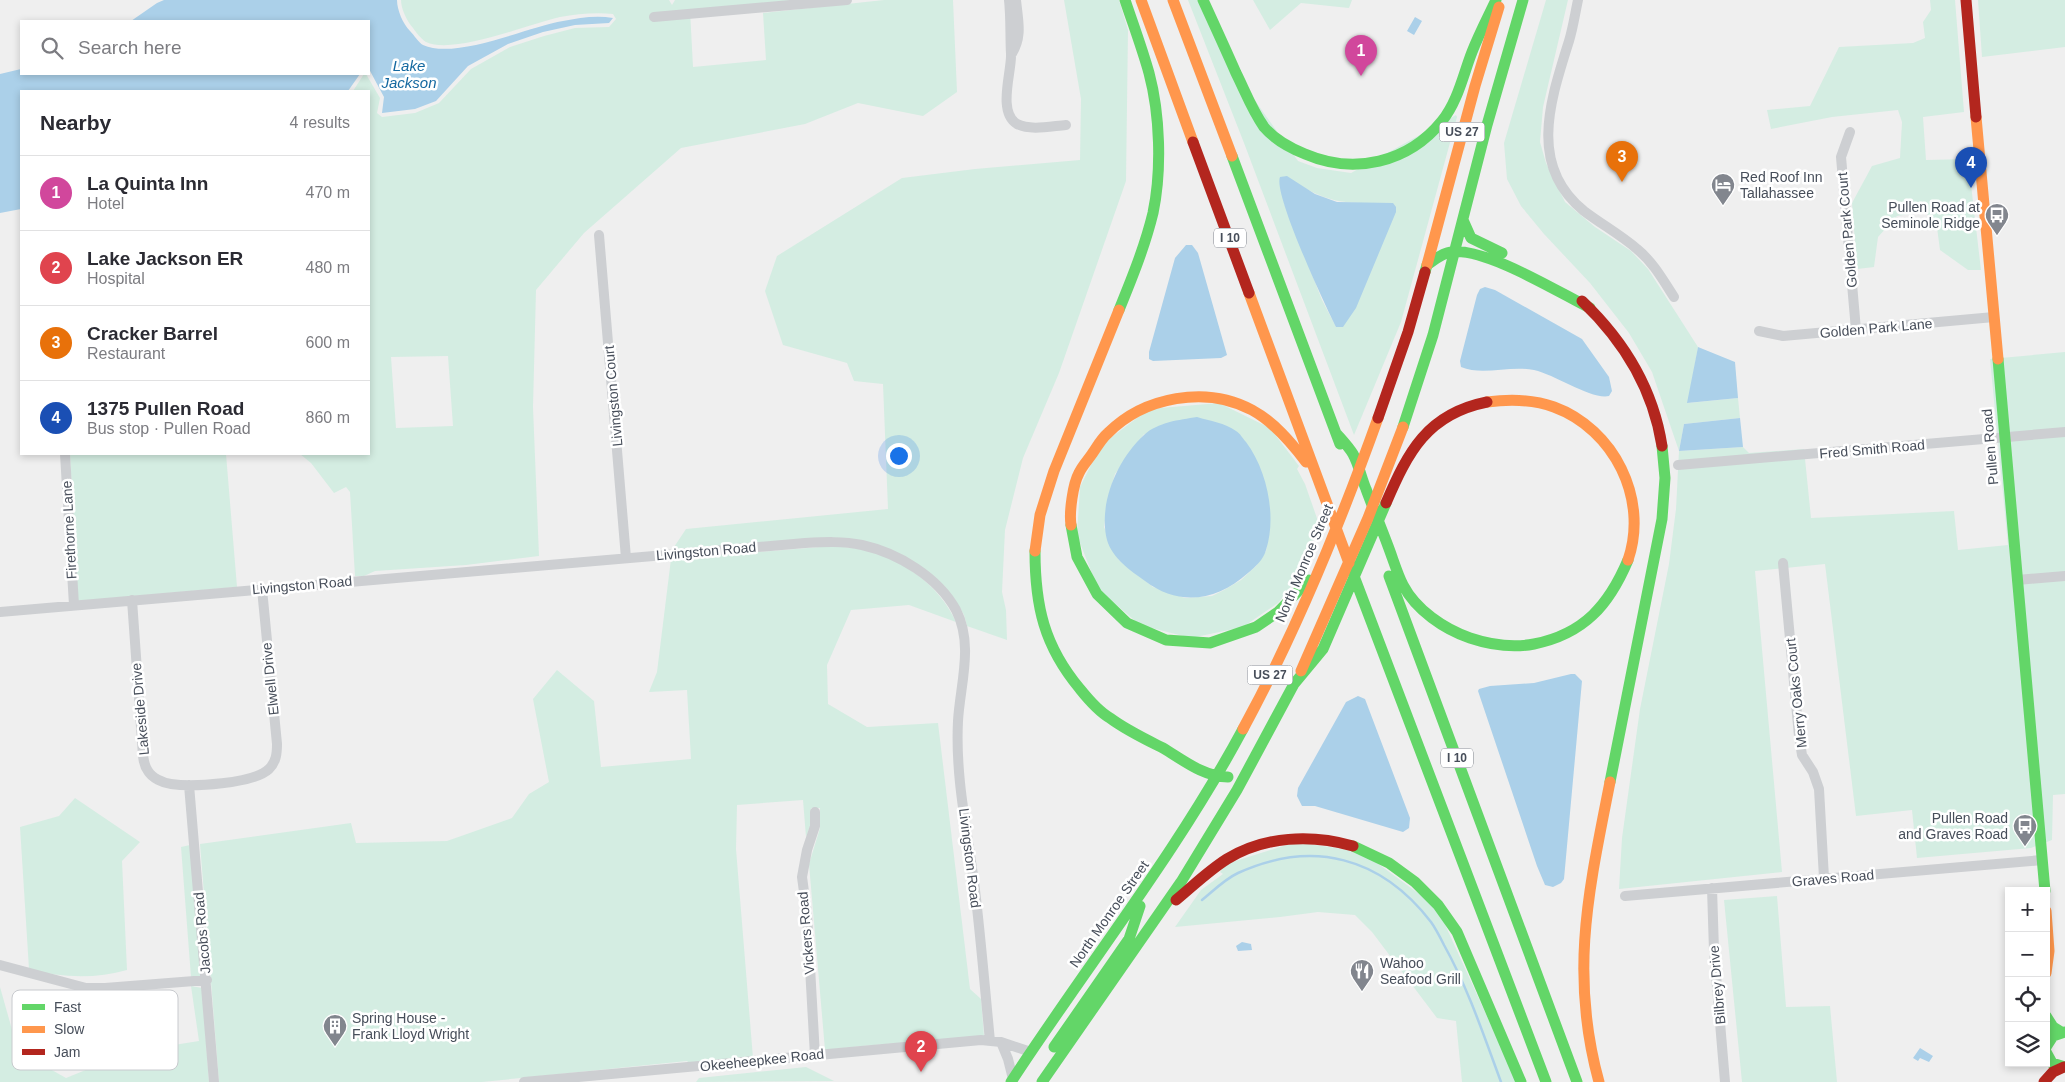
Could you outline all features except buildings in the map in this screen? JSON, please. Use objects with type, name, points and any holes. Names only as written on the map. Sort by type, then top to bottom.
[{"type":"main road","points":[[1125,0],[1148,73],[1156,111],[1159,151],[1153,211],[1140,258],[1054,471],[1040,515],[1035,541],[1035,577],[1045,632],[1065,670],[1089,700],[1109,718],[1216,777],[1244,776]]},
{"type":"main road","name":"I 10","points":[[1141,0],[1316,476],[1546,1082]]},
{"type":"main road","name":"I 10","points":[[1173,0],[1577,1082]]},
{"type":"main road","points":[[1203,0],[1245,92],[1265,127],[1289,147],[1306,156],[1324,162],[1354,166],[1393,159],[1412,149],[1432,133],[1451,108],[1473,50],[1496,0]]},
{"type":"main road","name":"North Monroe Street","points":[[1012,1080],[1145,889],[1216,777],[1279,658],[1318,570],[1373,436],[1396,368],[1427,265],[1475,86],[1501,0]]},
{"type":"main road","name":"US 27","points":[[1042,1082],[1166,909],[1244,776],[1299,676],[1331,605],[1386,472],[1426,360],[1503,65],[1523,0]]},
{"type":"main road","name":"Pullen Road","points":[[1966,0],[2044,887]]},
{"type":"main road","points":[[1462,220],[1468,233],[1474,240],[1545,274],[1568,289],[1607,326],[1633,361],[1648,391],[1657,422],[1663,454],[1664,491],[1662,519],[1588,896],[1584,926],[1582,957],[1584,993],[1589,1042],[1599,1082]]},
{"type":"main road","points":[[1427,265],[1442,255],[1454,252],[1484,258],[1508,266],[1590,308]]},
{"type":"main road","points":[[1316,476],[1295,447],[1273,423],[1249,408],[1231,401],[1212,397],[1188,396],[1165,400],[1142,408],[1121,420],[1099,441],[1085,461],[1075,487],[1070,512],[1076,560],[1088,583],[1103,604],[1124,622],[1149,636],[1176,643],[1206,644],[1233,638],[1257,627],[1281,609],[1318,570]]},
{"type":"main road","points":[[1299,676],[1321,652],[1336,619],[1392,488],[1402,464],[1415,445],[1436,424],[1475,404],[1504,400],[1538,402],[1557,408],[1575,417],[1595,432],[1612,452],[1625,475],[1632,496],[1635,516],[1634,539],[1628,563],[1618,584],[1603,605],[1588,620],[1552,639],[1534,644],[1506,646],[1490,644],[1460,635],[1440,624],[1420,607],[1404,587],[1352,453],[1336,433]]},
{"type":"main road","points":[[1166,909],[1223,862],[1263,844],[1290,839],[1323,840],[1355,846],[1373,854],[1413,878],[1446,913],[1457,932],[1521,1082]]},
{"type":"main road","points":[[1053,1067],[1051,1055],[1055,1044],[1129,939],[1145,889]]},
{"type":"main road","points":[[2050,1022],[2053,1027],[2063,1032]]},
{"type":"main road","points":[[2050,1042],[2053,1036],[2063,1032]]},
{"type":"main road","points":[[1025,1082],[1032,1068],[1031,1052]]},
{"type":"main road","points":[[2050,1053],[2056,1065],[2064,1067]]},
{"type":"main road","points":[[2043,1082],[2045,1067]]},
{"type":"main road","points":[[2043,1082],[2053,1072],[2064,1067]]},
{"type":"street","points":[[654,17],[847,0]]},
{"type":"street","points":[[1009,0],[1012,27],[1007,99],[1010,115],[1014,122],[1031,127],[1066,125]]},
{"type":"street","points":[[1011,55],[1018,45],[1019,35],[1016,0]]},
{"type":"street","points":[[1578,0],[1569,40],[1556,76],[1550,108],[1547,142],[1553,168],[1564,188],[1582,209],[1637,249],[1657,271],[1674,297]]},
{"type":"street","name":"Golden Park Court","points":[[1850,132],[1841,157],[1856,330]]},
{"type":"street","name":"Livingston Court","points":[[599,235],[626,558]]},
{"type":"street","name":"Golden Park Lane","points":[[1759,331],[1783,336],[1994,317]]},
{"type":"street","name":"Fred Smith Road","points":[[1678,465],[2065,432]]},
{"type":"street","name":"Firethorne Lane","points":[[65,455],[74,605]]},
{"type":"street","name":"Livingston Road","points":[[0,612],[806,543],[846,543],[873,548],[904,561],[929,579],[950,600],[961,622],[965,647],[958,719],[958,764],[975,890],[990,1040]]},
{"type":"street","name":"Merry Oaks Court","points":[[1783,564],[1798,736],[1802,755],[1813,772],[1819,789],[1824,878]]},
{"type":"street","points":[[2017,580],[2065,576]]},
{"type":"street","name":"Elwell Drive","points":[[262,589],[277,744],[277,757],[270,768]]},
{"type":"street","name":"Lakeside Drive","points":[[132,600],[142,741],[145,766],[152,776],[169,784],[189,785],[248,780],[264,773],[270,768]]},
{"type":"street","name":"Jacobs Road","points":[[189,785],[207,980],[214,1082]]},
{"type":"street","name":"Vickers Road","points":[[815,1056],[807,914],[802,877],[807,850],[815,826],[816,812]]},
{"type":"street","name":"Graves Road","points":[[1625,896],[2042,860]]},
{"type":"street","name":"Bilbrey Drive","points":[[1712,888],[1714,951],[1725,1082]]},
{"type":"street","points":[[0,965],[86,988],[207,980]]},
{"type":"street","name":"Okeeheepkee Road","points":[[524,1082],[990,1040],[1031,1052]]},
{"type":"street","points":[[1001,1042],[1008,1059],[1012,1080]]},
{"type":"green space","points":[[401,0],[669,0],[672,5],[675,0],[811,0],[690,10],[693,67],[766,60],[763,13],[884,0],[953,0],[957,92],[923,116],[858,103],[805,124],[681,148],[584,233],[536,290],[533,407],[539,556],[466,565],[375,571],[364,576],[355,576],[350,492],[346,487],[334,493],[311,463],[301,455],[370,455],[370,90],[354,90],[363,75],[367,75],[380,98],[377,113],[382,117],[415,113],[439,103],[471,69],[510,47],[575,28],[609,27],[616,19],[613,14],[607,13],[566,16],[473,42],[439,45],[426,42],[420,37],[403,11]],"holes":[[[448,356],[453,426],[396,428],[391,357]]]},
{"type":"green space","points":[[1064,0],[1119,0],[1128,30],[1126,181],[1059,373],[1023,458],[1005,530],[1002,592],[1006,610],[1007,640],[967,626],[964,615],[954,598],[874,544],[672,550],[686,529],[888,509],[883,384],[854,381],[847,363],[783,345],[765,291],[777,256],[902,178],[975,169],[1080,160],[1081,99]]},
{"type":"green space","points":[[1188,0],[1200,0],[1227,61],[1298,161],[1317,168],[1351,173],[1456,115],[1457,117],[1401,322],[1354,435]],"holes":[[[1301,186],[1323,197],[1343,202],[1387,203],[1336,327],[1322,300],[1284,203]]]},
{"type":"green space","points":[[1253,0],[1352,0],[1349,8],[1301,3],[1270,30]]},
{"type":"green space","points":[[1546,0],[1568,0],[1543,107],[1540,142],[1546,163],[1565,202],[1595,227],[1631,251],[1648,269],[1698,347],[1688,403],[1738,398],[1740,418],[1684,424],[1679,451],[1652,372],[1629,333],[1590,283],[1544,234],[1521,206],[1507,179],[1504,143]]},
{"type":"green space","points":[[1930,0],[1955,0],[1964,112],[1923,117],[1926,160],[1968,159],[1981,270],[1968,270],[1940,250],[1936,220],[1923,212],[1897,216],[1878,237],[1874,267],[1857,269],[1852,203],[1872,166],[1900,158],[1902,122],[1898,110],[1832,117],[1771,129],[1767,110],[1810,106],[1839,47],[1913,43],[1925,38],[1923,22],[1931,10]]},
{"type":"green space","points":[[1978,0],[2065,0],[2065,47],[1982,57]]},
{"type":"green space","points":[[2065,352],[2065,794],[2053,795],[2052,840],[2031,848],[1917,858],[1912,810],[1856,816],[1825,564],[1755,571],[1782,872],[1619,889],[1622,838],[1640,709],[1669,564],[1676,509],[1679,451],[1743,447],[1749,453],[1804,449],[1811,518],[1954,511],[1958,550],[2008,545],[1990,359]]},
{"type":"green space","points":[[1219,403],[1270,428],[1299,466],[1297,469],[1305,484],[1319,524],[1300,572],[1287,592],[1278,603],[1243,627],[1191,638],[1140,625],[1098,589],[1077,535],[1080,487],[1101,445],[1149,409]],"holes":[[[1144,434],[1270,524],[1266,551],[1256,566],[1241,580],[1212,596],[1185,598],[1153,587],[1119,560],[1104,527],[1109,494],[1115,474]]]},
{"type":"green space","points":[[70,455],[226,455],[237,587],[78,601]]},
{"type":"green space","points":[[832,546],[856,548],[874,553],[889,558],[903,566],[929,584],[949,608],[956,622],[909,605],[851,610],[827,665],[828,704],[867,727],[938,723],[970,989],[981,999],[984,1036],[825,1050],[809,864],[820,828],[820,808],[811,808],[810,826],[806,837],[803,800],[737,805],[736,849],[753,1058],[689,1063],[687,1061],[482,1082],[219,1082],[200,844],[351,823],[356,843],[447,841],[512,818],[529,794],[549,782],[533,699],[557,670],[594,701],[601,767],[691,759],[687,690],[649,692],[657,672],[671,559]]},
{"type":"green space","points":[[75,798],[140,842],[122,861],[127,970],[103,975],[66,976],[29,969],[20,827],[59,816]]},
{"type":"green space","points":[[1296,842],[1362,852],[1437,907],[1517,1082],[1462,1082],[1456,1021],[1437,1018],[1372,932],[1355,915],[1318,912],[1175,927],[1201,890],[1223,874],[1220,872],[1226,864]]},
{"type":"green space","points":[[190,845],[201,976],[191,977],[181,847]]},
{"type":"green space","points":[[1777,896],[1786,1007],[1830,1006],[1837,1082],[1742,1082],[1724,900]]},
{"type":"green space","points":[[191,986],[202,988],[209,1082],[0,1082],[0,987],[12,1030],[12,1070],[52,1070],[66,1078],[86,1070],[178,1070],[178,1044],[199,1041]]},
{"type":"green space","points":[[806,1067],[834,1081],[696,1082],[699,1078]]},
{"type":"water","name":"Lake Jackson","points":[[164,0],[397,0],[399,12],[407,28],[421,44],[437,49],[472,46],[548,24],[569,20],[594,17],[613,18],[609,23],[575,25],[543,32],[508,44],[468,66],[436,101],[415,109],[382,113],[384,97],[370,71],[370,20],[132,20]]},
{"type":"water","points":[[1415,17],[1422,21],[1414,35],[1407,31]]},
{"type":"water","name":"Lake Jackson","points":[[20,69],[20,75],[359,75],[349,90],[20,90],[20,209],[0,213],[0,74]]},
{"type":"water","points":[[1287,176],[1315,194],[1337,202],[1393,203],[1396,207],[1396,212],[1356,308],[1343,327],[1336,327],[1284,205],[1280,177]]},
{"type":"water","points":[[1186,245],[1192,245],[1198,253],[1227,355],[1221,358],[1153,361],[1149,359],[1149,352],[1175,258]]},
{"type":"water","points":[[1485,287],[1495,290],[1582,339],[1609,377],[1612,391],[1609,396],[1584,391],[1534,370],[1478,371],[1461,367],[1460,361],[1477,295],[1480,289]]},
{"type":"water","points":[[1698,347],[1735,362],[1738,398],[1687,403]]},
{"type":"water","points":[[1197,417],[1232,428],[1239,433],[1253,453],[1260,466],[1268,494],[1270,508],[1269,537],[1265,553],[1259,563],[1236,582],[1224,590],[1211,595],[1184,597],[1171,595],[1158,589],[1123,564],[1109,547],[1105,526],[1105,512],[1112,483],[1134,445],[1144,435],[1162,424]]},
{"type":"water","points":[[1740,418],[1743,447],[1679,451],[1684,424]]},
{"type":"water","points":[[1575,674],[1582,681],[1564,879],[1553,887],[1545,885],[1537,866],[1478,691],[1490,686],[1534,683]]},
{"type":"water","points":[[1358,696],[1365,699],[1410,818],[1409,828],[1403,832],[1315,806],[1302,806],[1297,796],[1298,788],[1346,702]]},
{"type":"water","points":[[1242,942],[1251,944],[1252,950],[1238,951],[1236,946]]},
{"type":"water","points":[[1920,1048],[1933,1056],[1929,1062],[1920,1058],[1918,1061],[1913,1058]]},
{"type":"waterway","points":[[1202,900],[1238,873],[1266,863],[1293,857],[1319,856],[1344,860],[1368,869],[1390,882],[1411,900],[1431,922],[1438,933],[1468,995],[1501,1082]]},
{"type":"traffic: fast","points":[[1119,310],[1150,225],[1156,196],[1159,161],[1156,106],[1153,89],[1125,0]]},
{"type":"traffic: fast","points":[[1203,0],[1252,107],[1268,132],[1283,143],[1305,154],[1342,164],[1361,164],[1397,155],[1413,147],[1442,121],[1452,105],[1475,45],[1496,0]]},
{"type":"traffic: fast","points":[[1403,427],[1433,335],[1487,125],[1523,0]]},
{"type":"traffic: fast","points":[[1232,156],[1340,444]]},
{"type":"traffic: fast","points":[[1463,220],[1471,238],[1502,253]]},
{"type":"traffic: fast","points":[[1425,272],[1427,265],[1441,255],[1451,252],[1465,252],[1501,263],[1590,308]]},
{"type":"traffic: fast","points":[[1998,359],[2045,887]]},
{"type":"traffic: fast","points":[[1336,433],[1355,458],[1403,585],[1415,603],[1432,618],[1460,634],[1486,642],[1518,646],[1534,644],[1567,633],[1581,625],[1603,604],[1621,576],[1628,560]]},
{"type":"traffic: fast","points":[[1610,782],[1662,519],[1665,478],[1662,446]]},
{"type":"traffic: fast","points":[[1042,1082],[1181,882],[1237,790],[1294,684],[1323,649],[1386,503]]},
{"type":"traffic: fast","points":[[1071,525],[1077,557],[1097,594],[1127,623],[1166,640],[1210,643],[1256,627],[1278,612],[1309,580]]},
{"type":"traffic: fast","points":[[1035,551],[1037,590],[1044,624],[1058,657],[1086,697],[1101,712],[1129,730],[1202,771],[1228,777]]},
{"type":"traffic: fast","points":[[1349,563],[1546,1082]]},
{"type":"traffic: fast","points":[[1389,576],[1577,1082]]},
{"type":"traffic: fast","points":[[1011,1082],[1160,865],[1217,775],[1243,729]]},
{"type":"traffic: fast","points":[[1353,846],[1389,863],[1415,882],[1438,905],[1457,932],[1521,1082]]},
{"type":"traffic: fast","points":[[1054,1047],[1129,939],[1140,906]]},
{"type":"traffic: fast","points":[[2050,1022],[2053,1027],[2061,1032]]},
{"type":"traffic: fast","points":[[2050,1041],[2053,1036],[2065,1032]]},
{"type":"traffic: fast","points":[[2050,1059],[2052,1063],[2065,1067]]},
{"type":"traffic: slow","points":[[1141,0],[1193,142]]},
{"type":"traffic: slow","points":[[1173,0],[1232,156]]},
{"type":"traffic: slow","points":[[1427,265],[1475,86],[1499,7]]},
{"type":"traffic: slow","points":[[1976,117],[1998,359]]},
{"type":"traffic: slow","points":[[1249,293],[1349,563]]},
{"type":"traffic: slow","points":[[1035,551],[1040,515],[1054,471],[1119,310]]},
{"type":"traffic: slow","points":[[1071,525],[1073,491],[1083,465],[1108,433],[1139,411],[1157,403],[1196,397],[1234,402],[1268,420],[1306,462]]},
{"type":"traffic: slow","points":[[1487,402],[1521,400],[1546,404],[1575,417],[1594,432],[1609,449],[1621,469],[1630,491],[1634,513],[1633,537],[1628,560]]},
{"type":"traffic: slow","points":[[1243,729],[1282,654],[1316,576],[1378,418]]},
{"type":"traffic: slow","points":[[1301,671],[1368,518],[1403,427]]},
{"type":"traffic: slow","points":[[1599,1082],[1590,1042],[1585,1004],[1585,931],[1595,859],[1610,782]]},
{"type":"traffic: jam","points":[[1966,0],[1976,117]]},
{"type":"traffic: jam","points":[[1193,142],[1249,293]]},
{"type":"traffic: jam","points":[[1378,418],[1408,332],[1425,272]]},
{"type":"traffic: jam","points":[[1582,301],[1611,332],[1644,385],[1652,404],[1662,446]]},
{"type":"traffic: jam","points":[[1386,503],[1403,467],[1422,438],[1434,426],[1449,416],[1466,408],[1487,402]]},
{"type":"traffic: jam","points":[[1176,900],[1227,859],[1257,846],[1288,839],[1321,840],[1353,846]]},
{"type":"traffic: jam","points":[[2044,1082],[2053,1072],[2064,1067]]},
{"type":"place","name":"La Quinta Inn","points":[[1361,76]]},
{"type":"place","name":"Cracker Barrel","points":[[1622,182]]},
{"type":"place","name":"1375 Pullen Road","points":[[1971,188]]},
{"type":"place","name":"Red Roof Inn Tallahassee","points":[[1723,206]]},
{"type":"place","name":"Pullen Road at Seminole Ridge","points":[[1997,236]]},
{"type":"place","name":"Pullen Road and Graves Road","points":[[2025,847]]},
{"type":"place","name":"Wahoo Seafood Grill","points":[[1362,992]]},
{"type":"place","name":"Spring House - Frank Lloyd Wright","points":[[335,1047]]},
{"type":"place","name":"Lake Jackson ER","points":[[921,1072]]}]
